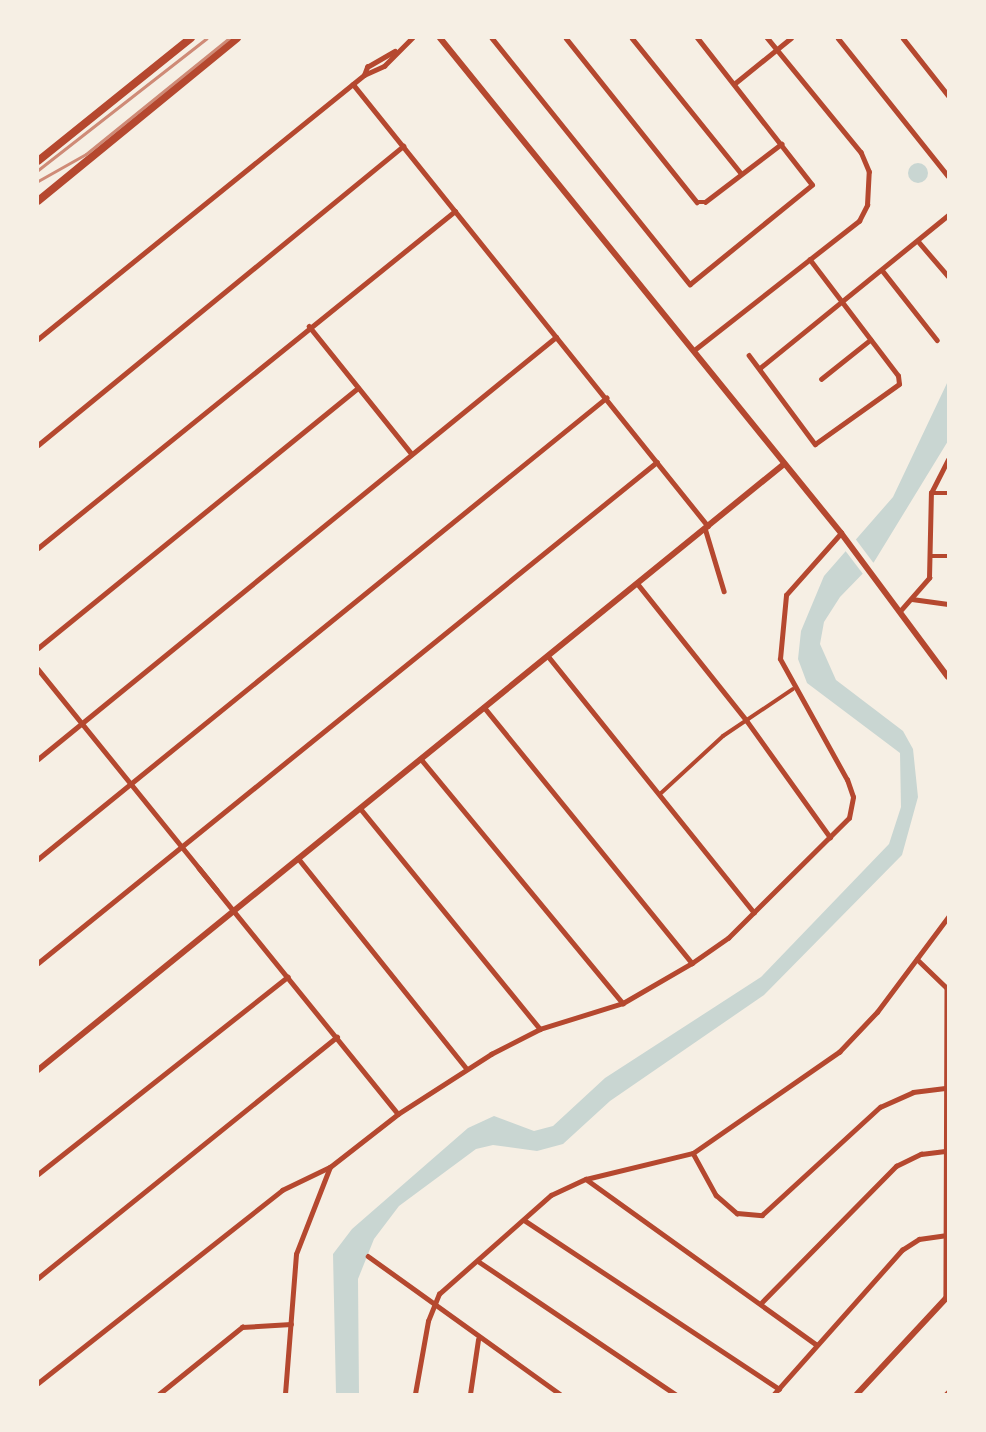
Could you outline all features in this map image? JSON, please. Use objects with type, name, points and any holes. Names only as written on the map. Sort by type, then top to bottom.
[{"type":"main road","points":[[38,161],[191,38]]},
{"type":"main road","points":[[38,201],[237,38]]},
{"type":"street","points":[[364,75],[384,66],[395,51],[412,38]]},
{"type":"street","points":[[440,38],[843,536],[901,610],[948,677]]},
{"type":"street","points":[[492,38],[690,284],[809,189],[811,180],[696,38]]},
{"type":"street","points":[[566,38],[697,202],[705,201],[781,144]]},
{"type":"street","points":[[632,38],[741,173]]},
{"type":"street","points":[[693,351],[859,220],[867,205],[869,171],[861,153],[767,38]]},
{"type":"street","points":[[734,84],[791,38]]},
{"type":"street","points":[[838,38],[948,176]]},
{"type":"street","points":[[903,38],[948,95]]},
{"type":"street","points":[[38,339],[364,75],[387,51],[395,51]]},
{"type":"street","points":[[353,84],[657,462],[706,527],[724,591]]},
{"type":"street","points":[[38,446],[403,146]]},
{"type":"street","points":[[38,548],[309,326],[455,211]]},
{"type":"street","points":[[760,368],[948,215]]},
{"type":"street","points":[[918,241],[948,276]]},
{"type":"street","points":[[750,355],[820,445],[900,379],[810,260]]},
{"type":"street","points":[[882,270],[937,340]]},
{"type":"street","points":[[309,326],[411,454]]},
{"type":"street","points":[[38,759],[556,337]]},
{"type":"street","points":[[821,379],[870,340]]},
{"type":"street","points":[[38,648],[358,388]]},
{"type":"street","points":[[38,859],[606,398]]},
{"type":"street","points":[[901,610],[929,579],[931,494],[948,460]]},
{"type":"street","points":[[38,963],[657,462]]},
{"type":"street","points":[[38,1070],[784,464]]},
{"type":"street","points":[[931,494],[948,493]]},
{"type":"street","points":[[38,1383],[282,1190],[330,1167],[398,1114],[467,1069],[540,1029],[623,1003],[692,963],[754,912],[849,818],[853,797],[793,689],[780,659],[786,595],[801,572],[843,536]]},
{"type":"street","points":[[930,556],[948,556]]},
{"type":"street","points":[[637,583],[747,721],[830,837]]},
{"type":"street","points":[[912,599],[948,604]]},
{"type":"street","points":[[548,656],[754,912]]},
{"type":"street","points":[[38,669],[80,725],[398,1114]]},
{"type":"street","points":[[660,794],[747,721],[793,689]]},
{"type":"street","points":[[484,707],[692,963]]},
{"type":"street","points":[[421,759],[623,1003]]},
{"type":"street","points":[[360,808],[540,1029]]},
{"type":"street","points":[[298,858],[467,1069]]},
{"type":"street","points":[[415,1395],[433,1306],[478,1261],[551,1195],[586,1179],[693,1153],[838,1052],[917,959],[948,916]]},
{"type":"street","points":[[857,1395],[947,1297],[948,988],[917,959]]},
{"type":"street","points":[[38,1174],[288,977]]},
{"type":"street","points":[[38,1278],[337,1037]]},
{"type":"street","points":[[693,1153],[716,1195],[737,1213],[762,1215],[880,1107],[913,1092],[947,1088]]},
{"type":"street","points":[[762,1302],[896,1166],[921,1154],[948,1151]]},
{"type":"street","points":[[285,1395],[296,1254],[330,1167]]},
{"type":"street","points":[[586,1179],[762,1302],[816,1344]]},
{"type":"street","points":[[524,1220],[779,1389]]},
{"type":"street","points":[[774,1395],[816,1344],[902,1250],[919,1239],[948,1235]]},
{"type":"street","points":[[368,1256],[478,1340],[560,1395]]},
{"type":"street","points":[[478,1261],[675,1395]]},
{"type":"street","points":[[159,1395],[242,1327],[291,1324]]},
{"type":"street","points":[[470,1395],[478,1340]]},
{"type":"shaded area","points":[[918,163],[925,166],[928,173],[925,180],[918,183],[911,180],[908,173],[911,166]]},
{"type":"shaded area","points":[[948,381],[948,441],[874,562],[840,597],[824,622],[820,644],[836,680],[903,731],[913,749],[918,797],[902,855],[764,995],[610,1101],[563,1144],[537,1151],[493,1145],[476,1149],[399,1206],[374,1239],[358,1279],[359,1394],[336,1394],[333,1254],[352,1229],[468,1128],[494,1116],[534,1131],[553,1126],[605,1078],[761,977],[889,844],[901,807],[900,753],[807,683],[798,659],[801,631],[824,576],[893,497]]},
{"type":"pier","points":[[854,537],[875,565],[863,574],[844,549]]},
{"type":"railway","points":[[38,170],[207,38]]},
{"type":"railway","points":[[38,181],[86,154],[229,38]]}]
